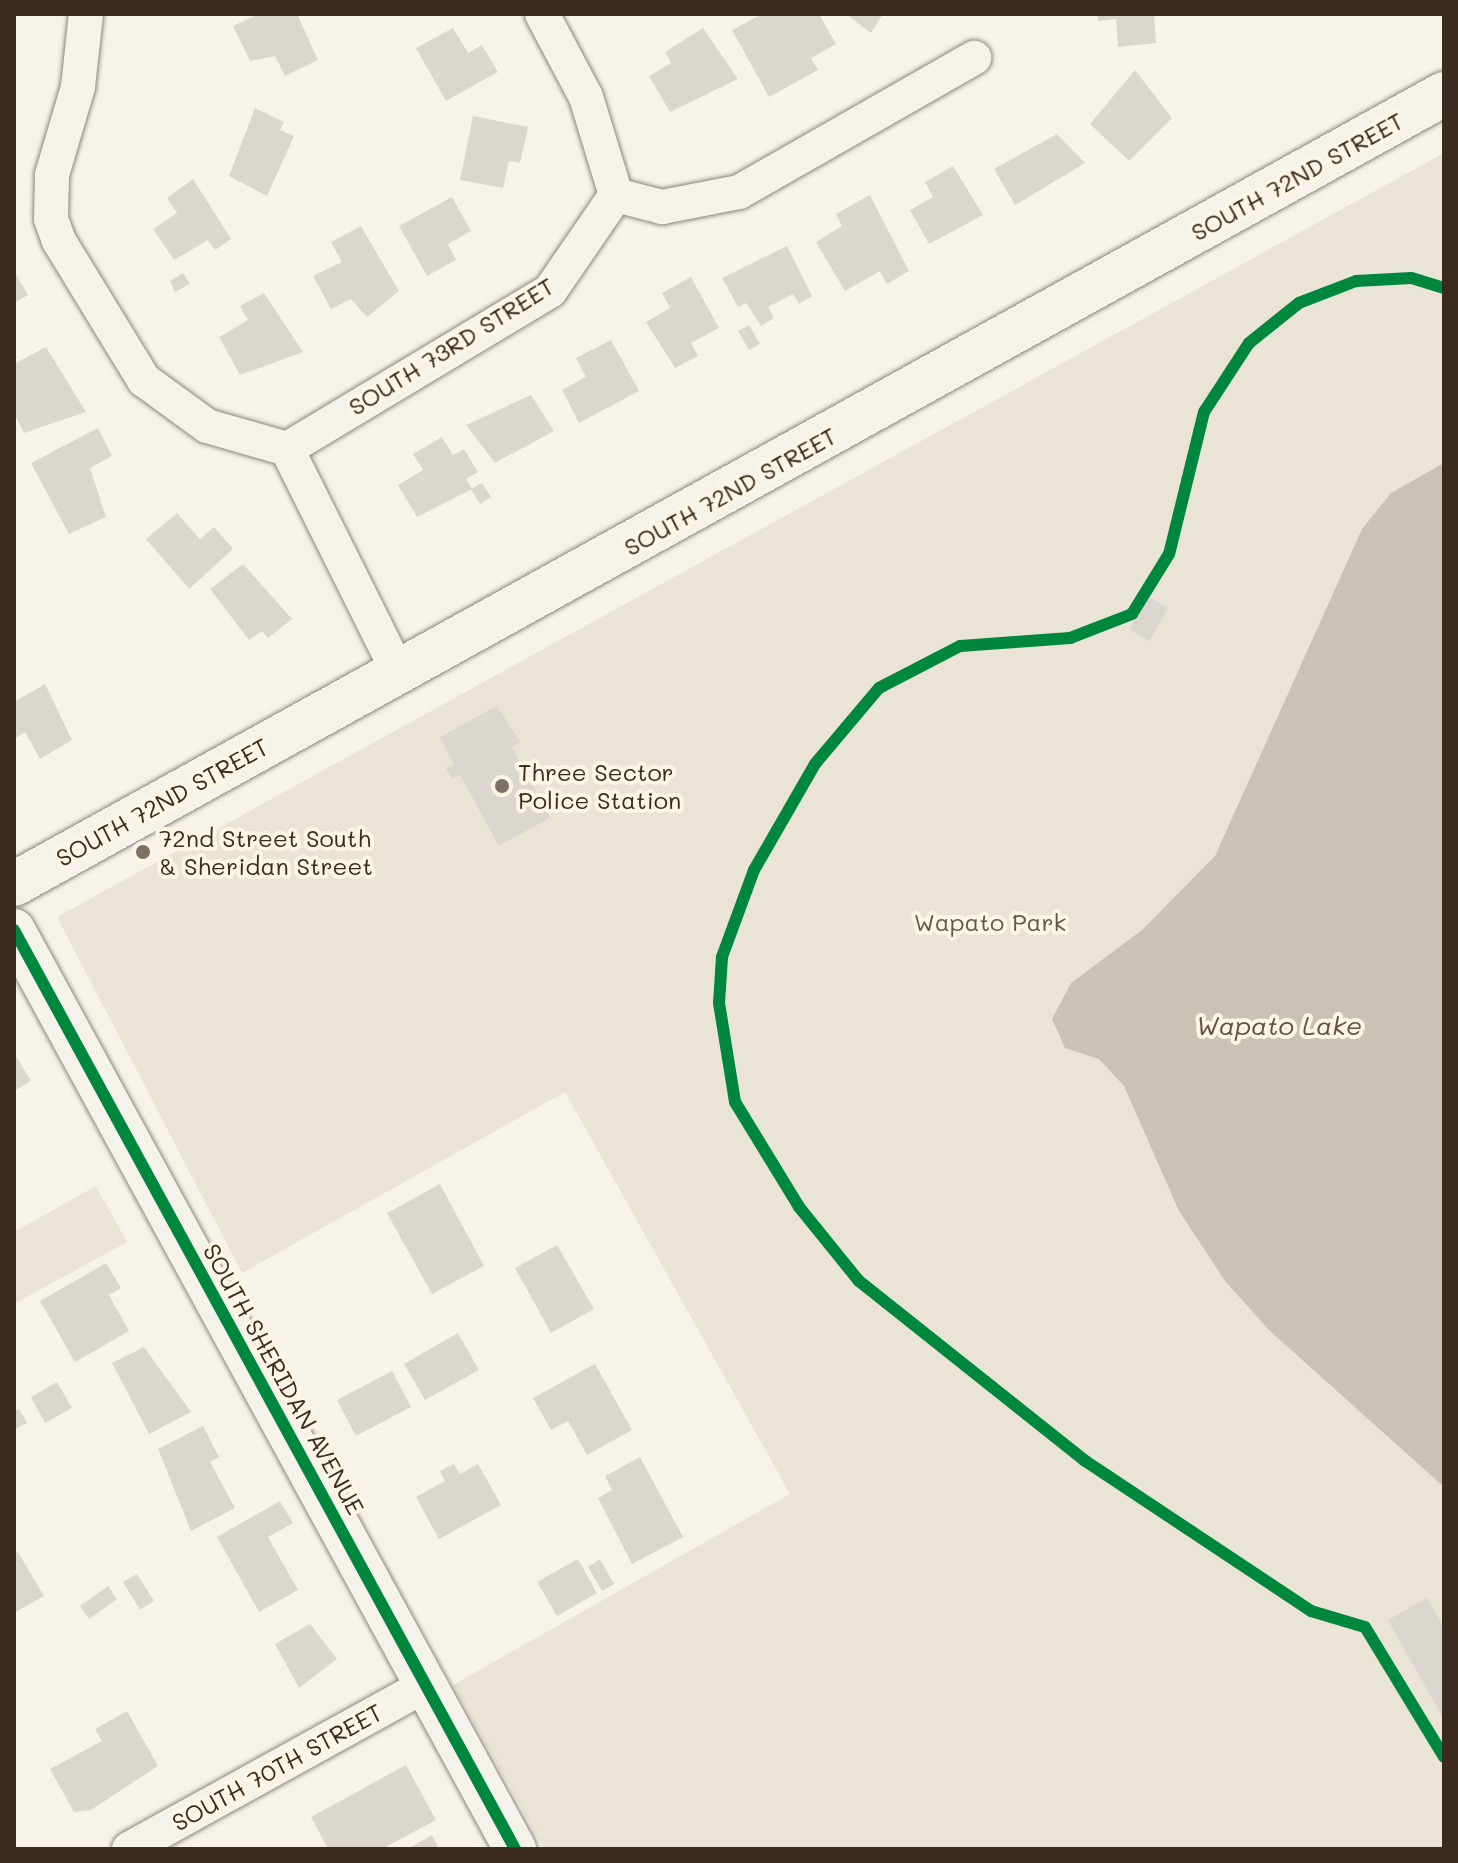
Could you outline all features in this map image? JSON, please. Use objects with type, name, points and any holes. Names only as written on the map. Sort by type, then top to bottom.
[{"type":"main road","name":"SOUTH 72ND STREET","points":[[14,884],[1444,94]]},
{"type":"street","points":[[86,14],[78,87],[52,175],[59,241],[144,380],[207,426],[287,449],[398,672]]},
{"type":"street","points":[[542,14],[586,97],[616,195],[662,207],[739,192],[974,58]]},
{"type":"street","name":"SOUTH 73RD STREET","points":[[287,449],[550,291],[616,195]]},
{"type":"street","name":"SOUTH SHERIDAN AVENUE","points":[[14,930],[515,1849]]},
{"type":"street","name":"SOUTH 70TH STREET","points":[[129,1849],[426,1685]]},
{"type":"green space","name":"Wapato Park","points":[[1444,153],[1444,1849],[544,1849],[453,1685],[790,1494],[565,1092],[242,1273],[57,917]]},
{"type":"green space","points":[[96,1186],[127,1242],[14,1304],[14,1232]]},
{"type":"water","name":"Wapato Lake","points":[[1444,463],[1444,1487],[1269,1330],[1225,1281],[1179,1211],[1124,1086],[1099,1059],[1065,1048],[1052,1019],[1071,983],[1142,930],[1215,856],[1362,529],[1391,493]]},
{"type":"building","points":[[259,14],[297,14],[318,60],[285,76],[275,56],[250,61],[233,26]]},
{"type":"building","points":[[762,14],[819,14],[836,44],[811,58],[818,70],[769,97],[732,30]]},
{"type":"building","points":[[846,14],[883,14],[871,33]]},
{"type":"building","points":[[1097,14],[1154,14],[1156,43],[1118,47],[1116,19],[1098,21]]},
{"type":"building","points":[[453,28],[468,53],[482,45],[498,72],[446,101],[416,48]]},
{"type":"building","points":[[703,28],[738,79],[670,112],[649,76],[671,63],[665,52]]},
{"type":"building","points":[[1135,70],[1172,118],[1129,161],[1090,124]]},
{"type":"building","points":[[255,108],[284,122],[280,130],[294,136],[267,196],[229,176]]},
{"type":"building","points":[[473,116],[528,127],[520,163],[509,161],[503,188],[460,180]]},
{"type":"building","points":[[1057,134],[1085,163],[1015,205],[994,169]]},
{"type":"building","points":[[953,166],[983,215],[929,244],[910,210],[933,197],[925,182]]},
{"type":"building","points":[[193,179],[231,239],[215,250],[208,240],[174,260],[153,229],[177,213],[167,198]]},
{"type":"building","points":[[870,195],[909,271],[887,284],[880,271],[845,291],[816,242],[842,226],[836,214]]},
{"type":"building","points":[[452,197],[471,231],[448,244],[456,260],[427,276],[399,226]]},
{"type":"building","points":[[361,226],[399,291],[367,317],[351,299],[331,309],[313,276],[342,262],[331,242]]},
{"type":"building","points":[[787,246],[812,296],[799,304],[793,294],[768,307],[774,318],[761,326],[746,303],[738,307],[722,278]]},
{"type":"building","points":[[14,271],[28,295],[14,303]]},
{"type":"building","points":[[183,273],[190,284],[175,292],[170,281]]},
{"type":"building","points":[[691,277],[719,328],[691,343],[698,356],[675,368],[646,322],[670,308],[662,293]]},
{"type":"building","points":[[264,293],[303,352],[240,375],[219,337],[248,320],[240,306]]},
{"type":"building","points":[[749,325],[760,344],[749,350],[738,331]]},
{"type":"building","points":[[611,340],[639,391],[579,423],[562,390],[586,377],[576,358]]},
{"type":"building","points":[[46,347],[86,412],[24,433],[14,413],[14,364]]},
{"type":"building","points":[[531,395],[554,431],[495,463],[466,425]]},
{"type":"building","points":[[98,428],[112,456],[90,468],[106,517],[69,534],[31,463]]},
{"type":"building","points":[[442,437],[453,455],[464,449],[478,472],[466,479],[472,489],[417,517],[398,485],[423,470],[413,454]]},
{"type":"building","points":[[482,483],[491,497],[480,504],[471,489]]},
{"type":"building","points":[[177,513],[200,539],[214,527],[233,549],[189,589],[146,539]]},
{"type":"building","points":[[243,564],[292,619],[268,638],[262,631],[249,640],[210,589]]},
{"type":"building","points":[[1147,596],[1168,608],[1150,641],[1129,629]]},
{"type":"building","points":[[45,684],[72,740],[40,759],[25,732],[14,739],[14,702]]},
{"type":"building","points":[[497,706],[520,742],[512,747],[550,818],[499,846],[460,775],[452,779],[446,768],[454,764],[440,737]]},
{"type":"building","points":[[14,1053],[31,1081],[14,1091]]},
{"type":"building","points":[[440,1184],[484,1266],[432,1294],[387,1213]]},
{"type":"building","points":[[557,1245],[594,1309],[551,1333],[515,1268]]},
{"type":"building","points":[[106,1263],[121,1288],[109,1295],[129,1331],[75,1362],[40,1301]]},
{"type":"building","points":[[458,1333],[479,1370],[425,1400],[404,1364]]},
{"type":"building","points":[[144,1347],[191,1412],[149,1434],[112,1363]]},
{"type":"building","points":[[595,1364],[632,1430],[587,1455],[568,1421],[551,1430],[533,1398]]},
{"type":"building","points":[[392,1371],[411,1407],[356,1436],[337,1400]]},
{"type":"building","points":[[57,1382],[72,1408],[45,1423],[31,1397]]},
{"type":"building","points":[[19,1409],[27,1423],[15,1429],[14,1411]]},
{"type":"building","points":[[203,1426],[219,1457],[210,1462],[235,1508],[191,1531],[158,1449]]},
{"type":"building","points":[[640,1457],[683,1537],[632,1564],[598,1498],[612,1490],[605,1476]]},
{"type":"building","points":[[454,1464],[460,1474],[478,1464],[501,1505],[439,1539],[416,1497],[445,1481],[440,1471]]},
{"type":"building","points":[[280,1501],[293,1523],[268,1537],[298,1590],[259,1612],[217,1537]]},
{"type":"building","points":[[18,1552],[44,1596],[14,1613],[14,1554]]},
{"type":"building","points":[[578,1559],[597,1593],[557,1616],[537,1582]]},
{"type":"building","points":[[600,1559],[614,1584],[602,1591],[588,1567]]},
{"type":"building","points":[[137,1574],[154,1601],[140,1610],[123,1582]]},
{"type":"building","points":[[108,1586],[117,1599],[89,1619],[80,1606]]},
{"type":"building","points":[[1427,1598],[1444,1628],[1444,1720],[1388,1620]]},
{"type":"building","points":[[310,1624],[337,1659],[299,1688],[275,1644]]},
{"type":"building","points":[[127,1711],[158,1766],[91,1810],[74,1812],[50,1769],[102,1741],[95,1729]]},
{"type":"building","points":[[406,1765],[436,1820],[382,1849],[328,1849],[311,1817]]},
{"type":"building","points":[[432,1835],[439,1849],[407,1849]]},
{"type":"cycle path","points":[[1444,288],[1411,278],[1356,281],[1299,303],[1249,343],[1204,412],[1169,554],[1132,614],[1070,638],[960,646],[879,688],[815,764],[754,870],[722,957],[719,1003],[735,1102],[799,1207],[859,1281],[1084,1460],[1311,1611],[1365,1627],[1444,1757]]},
{"type":"cycle path","points":[[14,930],[515,1849]]},
{"type":"place","name":"Three Sector Police Station","points":[[502,786]]},
{"type":"place","name":"72nd Street South & Sheridan Street","points":[[143,852]]}]
